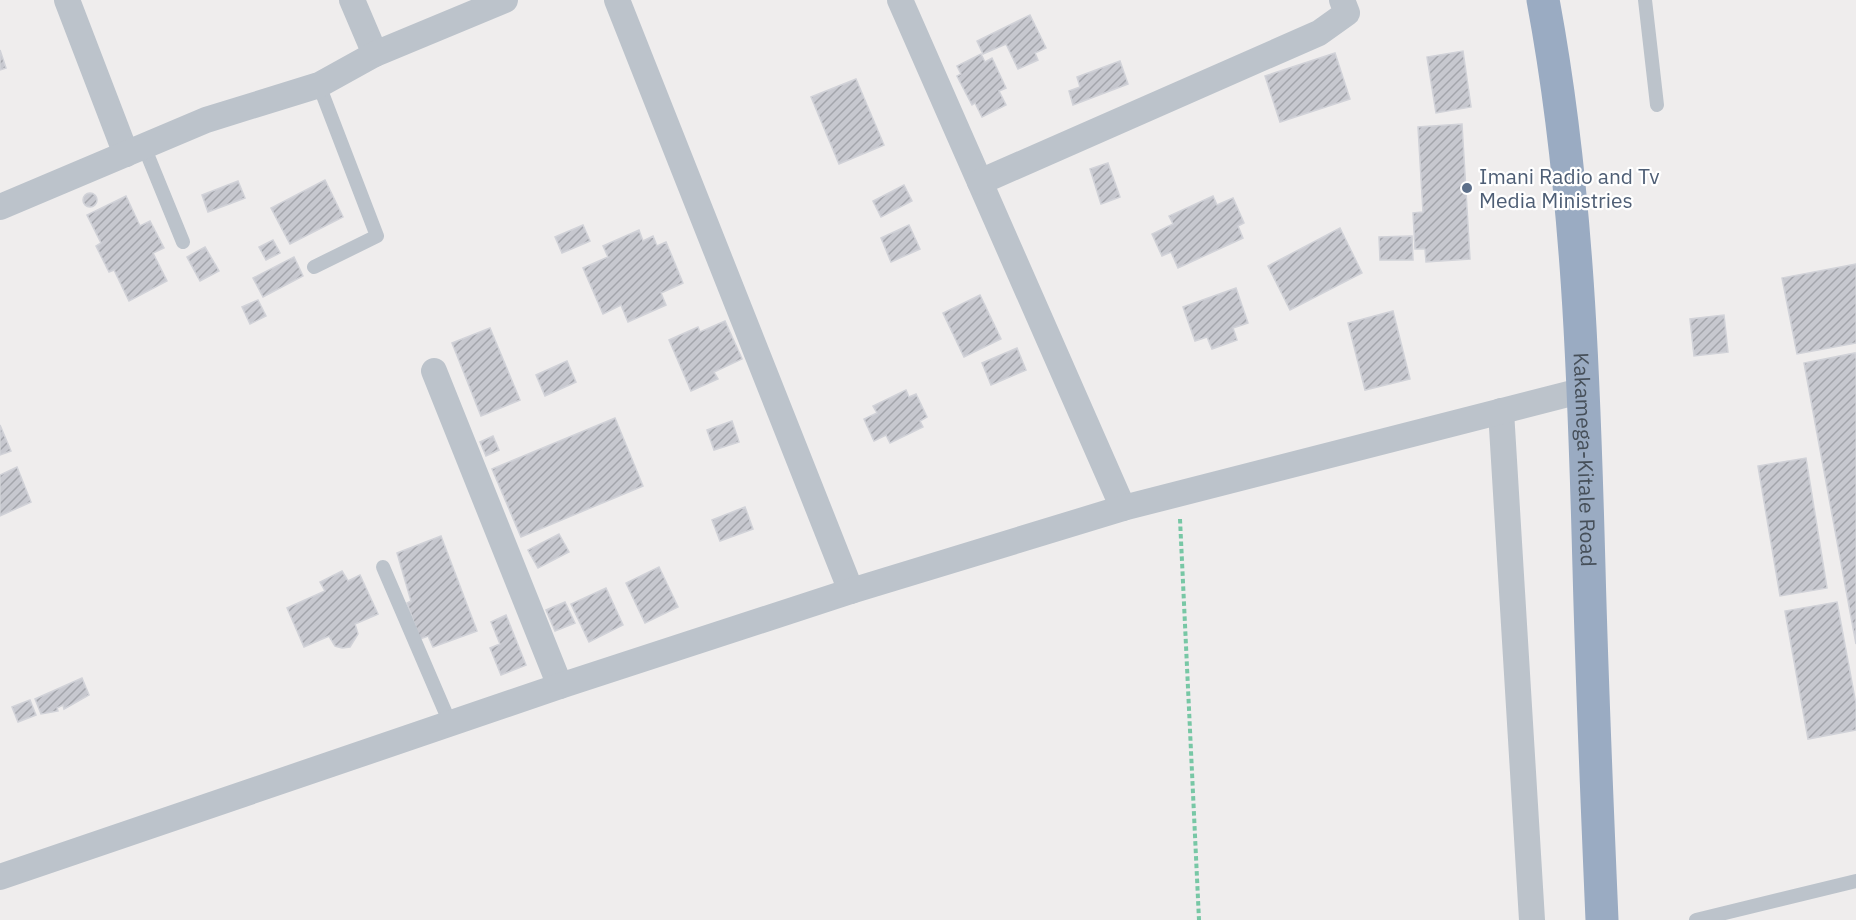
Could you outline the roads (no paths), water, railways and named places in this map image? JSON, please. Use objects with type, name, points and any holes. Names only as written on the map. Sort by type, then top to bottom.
[{"type":"highway","name":"Kakamega-Kitale Road","points":[[1543,0],[1554,57],[1572,200],[1584,390],[1602,920]]},
{"type":"street","points":[[67,0],[134,149]]},
{"type":"street","points":[[352,0],[375,54]]},
{"type":"street","points":[[0,207],[206,120],[319,85],[375,54],[505,0]]},
{"type":"street","points":[[617,0],[851,591]]},
{"type":"street","points":[[900,0],[1123,508]]},
{"type":"street","points":[[980,182],[1319,33],[1347,13],[1342,0]]},
{"type":"street","points":[[434,371],[560,686]]},
{"type":"street","points":[[0,877],[560,686],[851,591],[1123,508],[1584,390]]},
{"type":"street","points":[[1501,411],[1532,920]]},
{"type":"lane","points":[[1645,0],[1657,105]]},
{"type":"lane","points":[[314,267],[377,236],[319,85]]},
{"type":"lane","points":[[134,149],[183,242]]},
{"type":"lane","points":[[384,567],[450,723]]},
{"type":"lane","points":[[1696,920],[1856,881]]},
{"type":"place","name":"Imani Radio and Tv Media Ministries","points":[[1467,188]]}]
